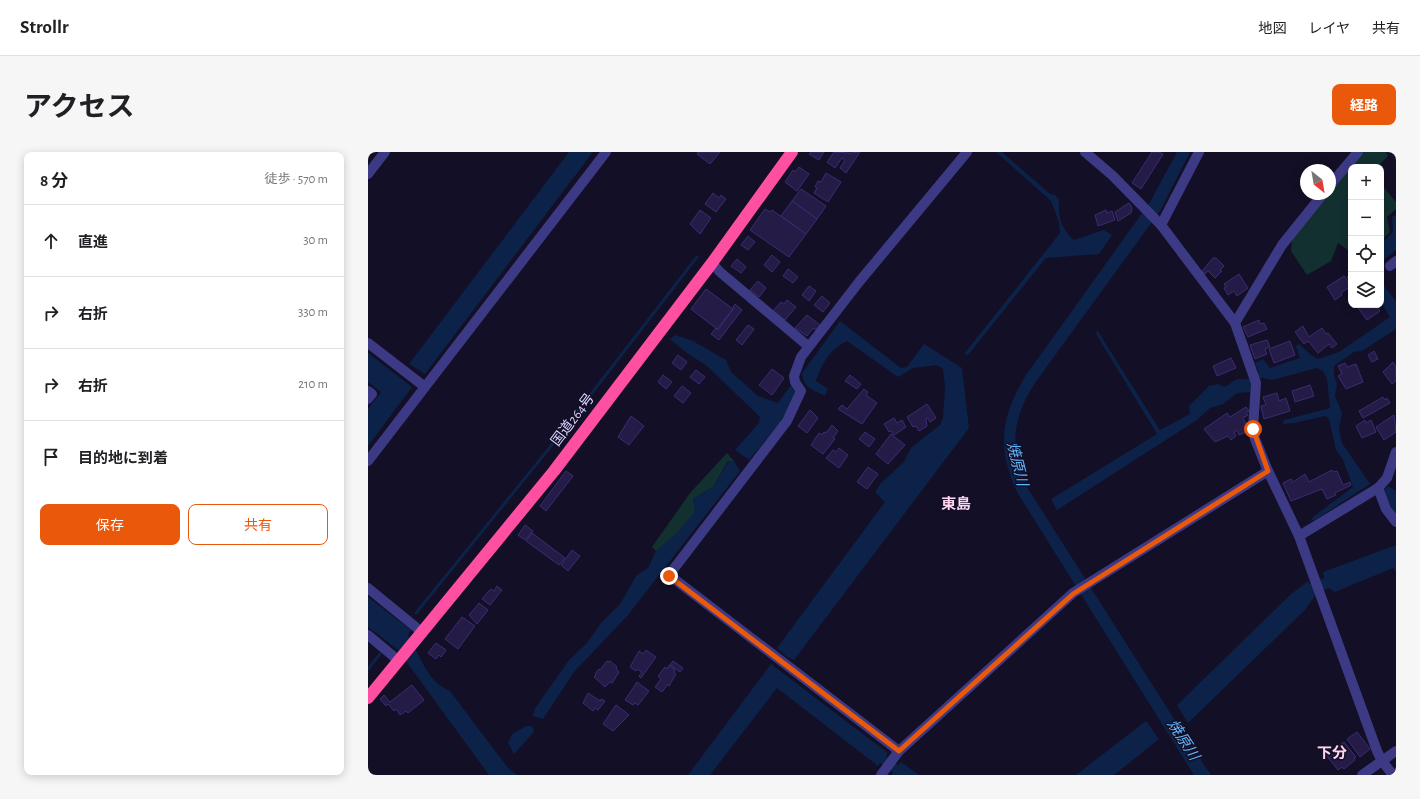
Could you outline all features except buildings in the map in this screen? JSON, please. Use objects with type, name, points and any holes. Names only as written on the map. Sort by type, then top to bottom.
[{"type":"highway","name":"国道264号","points":[[368,698],[554,471],[712,263],[792,152]]},
{"type":"street","points":[[368,174],[386,152]]},
{"type":"street","points":[[368,461],[606,152]]},
{"type":"street","points":[[896,754],[669,576],[787,421],[801,391],[794,379],[797,364],[808,346],[858,282],[967,152]]},
{"type":"street","points":[[1085,152],[1143,205],[1161,225],[1235,323],[1254,378],[1253,429],[1268,471],[1299,536],[1382,761],[1393,775]]},
{"type":"street","points":[[1161,225],[1199,152]]},
{"type":"street","points":[[1336,178],[1358,152]]},
{"type":"street","points":[[1235,323],[1282,246],[1318,200]]},
{"type":"street","points":[[712,263],[720,272],[808,346]]},
{"type":"street","points":[[368,343],[425,387]]},
{"type":"street","points":[[368,391],[372,394],[368,399]]},
{"type":"street","points":[[1299,536],[1378,488],[1387,478],[1396,452]]},
{"type":"street","points":[[883,772],[896,754],[1073,594],[1092,580],[1268,471]]},
{"type":"street","points":[[1378,488],[1386,508],[1396,522]]},
{"type":"street","points":[[368,588],[420,636]]},
{"type":"street","points":[[368,635],[399,660]]},
{"type":"street","points":[[1362,775],[1396,751]]},
{"type":"green space","points":[[1363,152],[1386,152],[1388,156],[1380,164],[1350,164],[1357,155]]},
{"type":"green space","points":[[1348,167],[1348,250],[1338,243],[1331,261],[1307,275],[1291,251],[1292,239],[1322,200],[1336,200],[1336,182]]},
{"type":"green space","points":[[1384,188],[1396,202],[1396,209],[1387,217],[1390,232],[1384,238]]},
{"type":"green space","points":[[727,453],[734,461],[728,461],[713,487],[693,499],[695,512],[677,534],[656,551],[652,547],[690,493]]},
{"type":"water","points":[[569,152],[593,152],[425,374],[409,364]]},
{"type":"water","points":[[996,152],[1002,152],[1050,194],[1055,195],[1059,200],[1059,212],[1063,227],[1074,240],[1104,230],[1112,235],[1099,254],[1046,258],[968,355],[964,354],[1060,233],[1059,222],[1051,201]]},
{"type":"water","name":"焼原川","points":[[1177,152],[1190,152],[1160,211],[1035,383],[1027,397],[1017,422],[1016,446],[1021,472],[1027,487],[1211,775],[1194,775],[1017,492],[1006,461],[1004,447],[1006,419],[1017,391],[1026,375],[1150,202]]},
{"type":"water","points":[[1396,215],[1396,250],[1384,260],[1384,241],[1393,232],[1392,217]]},
{"type":"water","points":[[1384,286],[1396,301],[1396,329],[1362,351],[1354,352],[1334,366],[1334,376],[1337,384],[1335,396],[1342,413],[1339,429],[1342,443],[1370,484],[1315,520],[1310,521],[1313,517],[1353,487],[1343,460],[1336,450],[1329,419],[1325,416],[1283,424],[1284,420],[1330,408],[1327,379],[1323,371],[1317,368],[1272,380],[1262,378],[1251,384],[1250,392],[1237,393],[1223,404],[1210,408],[1197,420],[1057,510],[1051,499],[1157,434],[1096,334],[1097,330],[1160,430],[1190,414],[1189,406],[1209,386],[1218,384],[1225,387],[1237,379],[1248,379],[1259,373],[1255,363],[1263,359],[1270,368],[1300,358],[1296,346],[1299,344],[1318,359],[1339,352],[1390,317],[1384,307]]},
{"type":"water","points":[[840,321],[901,368],[907,367],[924,344],[962,368],[969,428],[794,660],[787,657],[777,648],[885,502],[875,492],[881,483],[903,463],[911,448],[940,425],[943,418],[945,387],[943,369],[937,365],[913,368],[898,377],[847,341],[831,352],[818,374],[816,381],[828,389],[825,396],[809,388],[802,378],[802,373]]},
{"type":"water","points":[[675,335],[693,341],[726,360],[731,372],[758,396],[778,403],[791,385],[797,395],[778,425],[749,460],[735,450],[759,423],[760,417],[707,366],[684,351],[670,339]]},
{"type":"water","points":[[368,353],[412,387],[368,446],[368,409],[381,392],[368,382]]},
{"type":"water","points":[[729,461],[734,461],[740,471],[628,615],[574,672],[543,719],[533,716],[534,710],[569,660],[587,643],[602,622],[620,604],[636,576],[648,568],[656,551],[677,533],[695,512],[693,499],[713,487]]},
{"type":"water","points":[[1388,486],[1395,490],[1396,493],[1396,516],[1383,494],[1384,489]]},
{"type":"water","points":[[1396,545],[1396,571],[1393,568],[1335,592],[1329,588],[1314,593],[1315,596],[1305,610],[1188,723],[1177,705],[1290,595],[1308,581],[1309,584],[1324,578],[1323,572]]},
{"type":"water","points":[[368,597],[411,630],[408,635],[430,675],[442,687],[450,691],[508,768],[517,775],[489,775],[397,649],[368,627]]},
{"type":"water","points":[[771,664],[888,753],[886,756],[898,765],[901,762],[919,775],[892,775],[893,772],[880,763],[878,766],[777,688],[710,775],[688,775]]},
{"type":"water","points":[[1146,721],[1159,739],[1114,775],[1076,775]]},
{"type":"water","points":[[526,726],[532,726],[534,732],[514,754],[508,743],[512,734]]},
{"type":"waterway","points":[[416,613],[547,451],[697,257]]},
{"type":"waterway","points":[[368,669],[380,654]]},
{"type":"district","name":"東島","points":[[956,504]]},
{"type":"district","name":"下分","points":[[1332,753]]},
{"type":"route","points":[[669,576],[899,751],[1073,594],[1092,580],[1268,471],[1253,429]]}]
